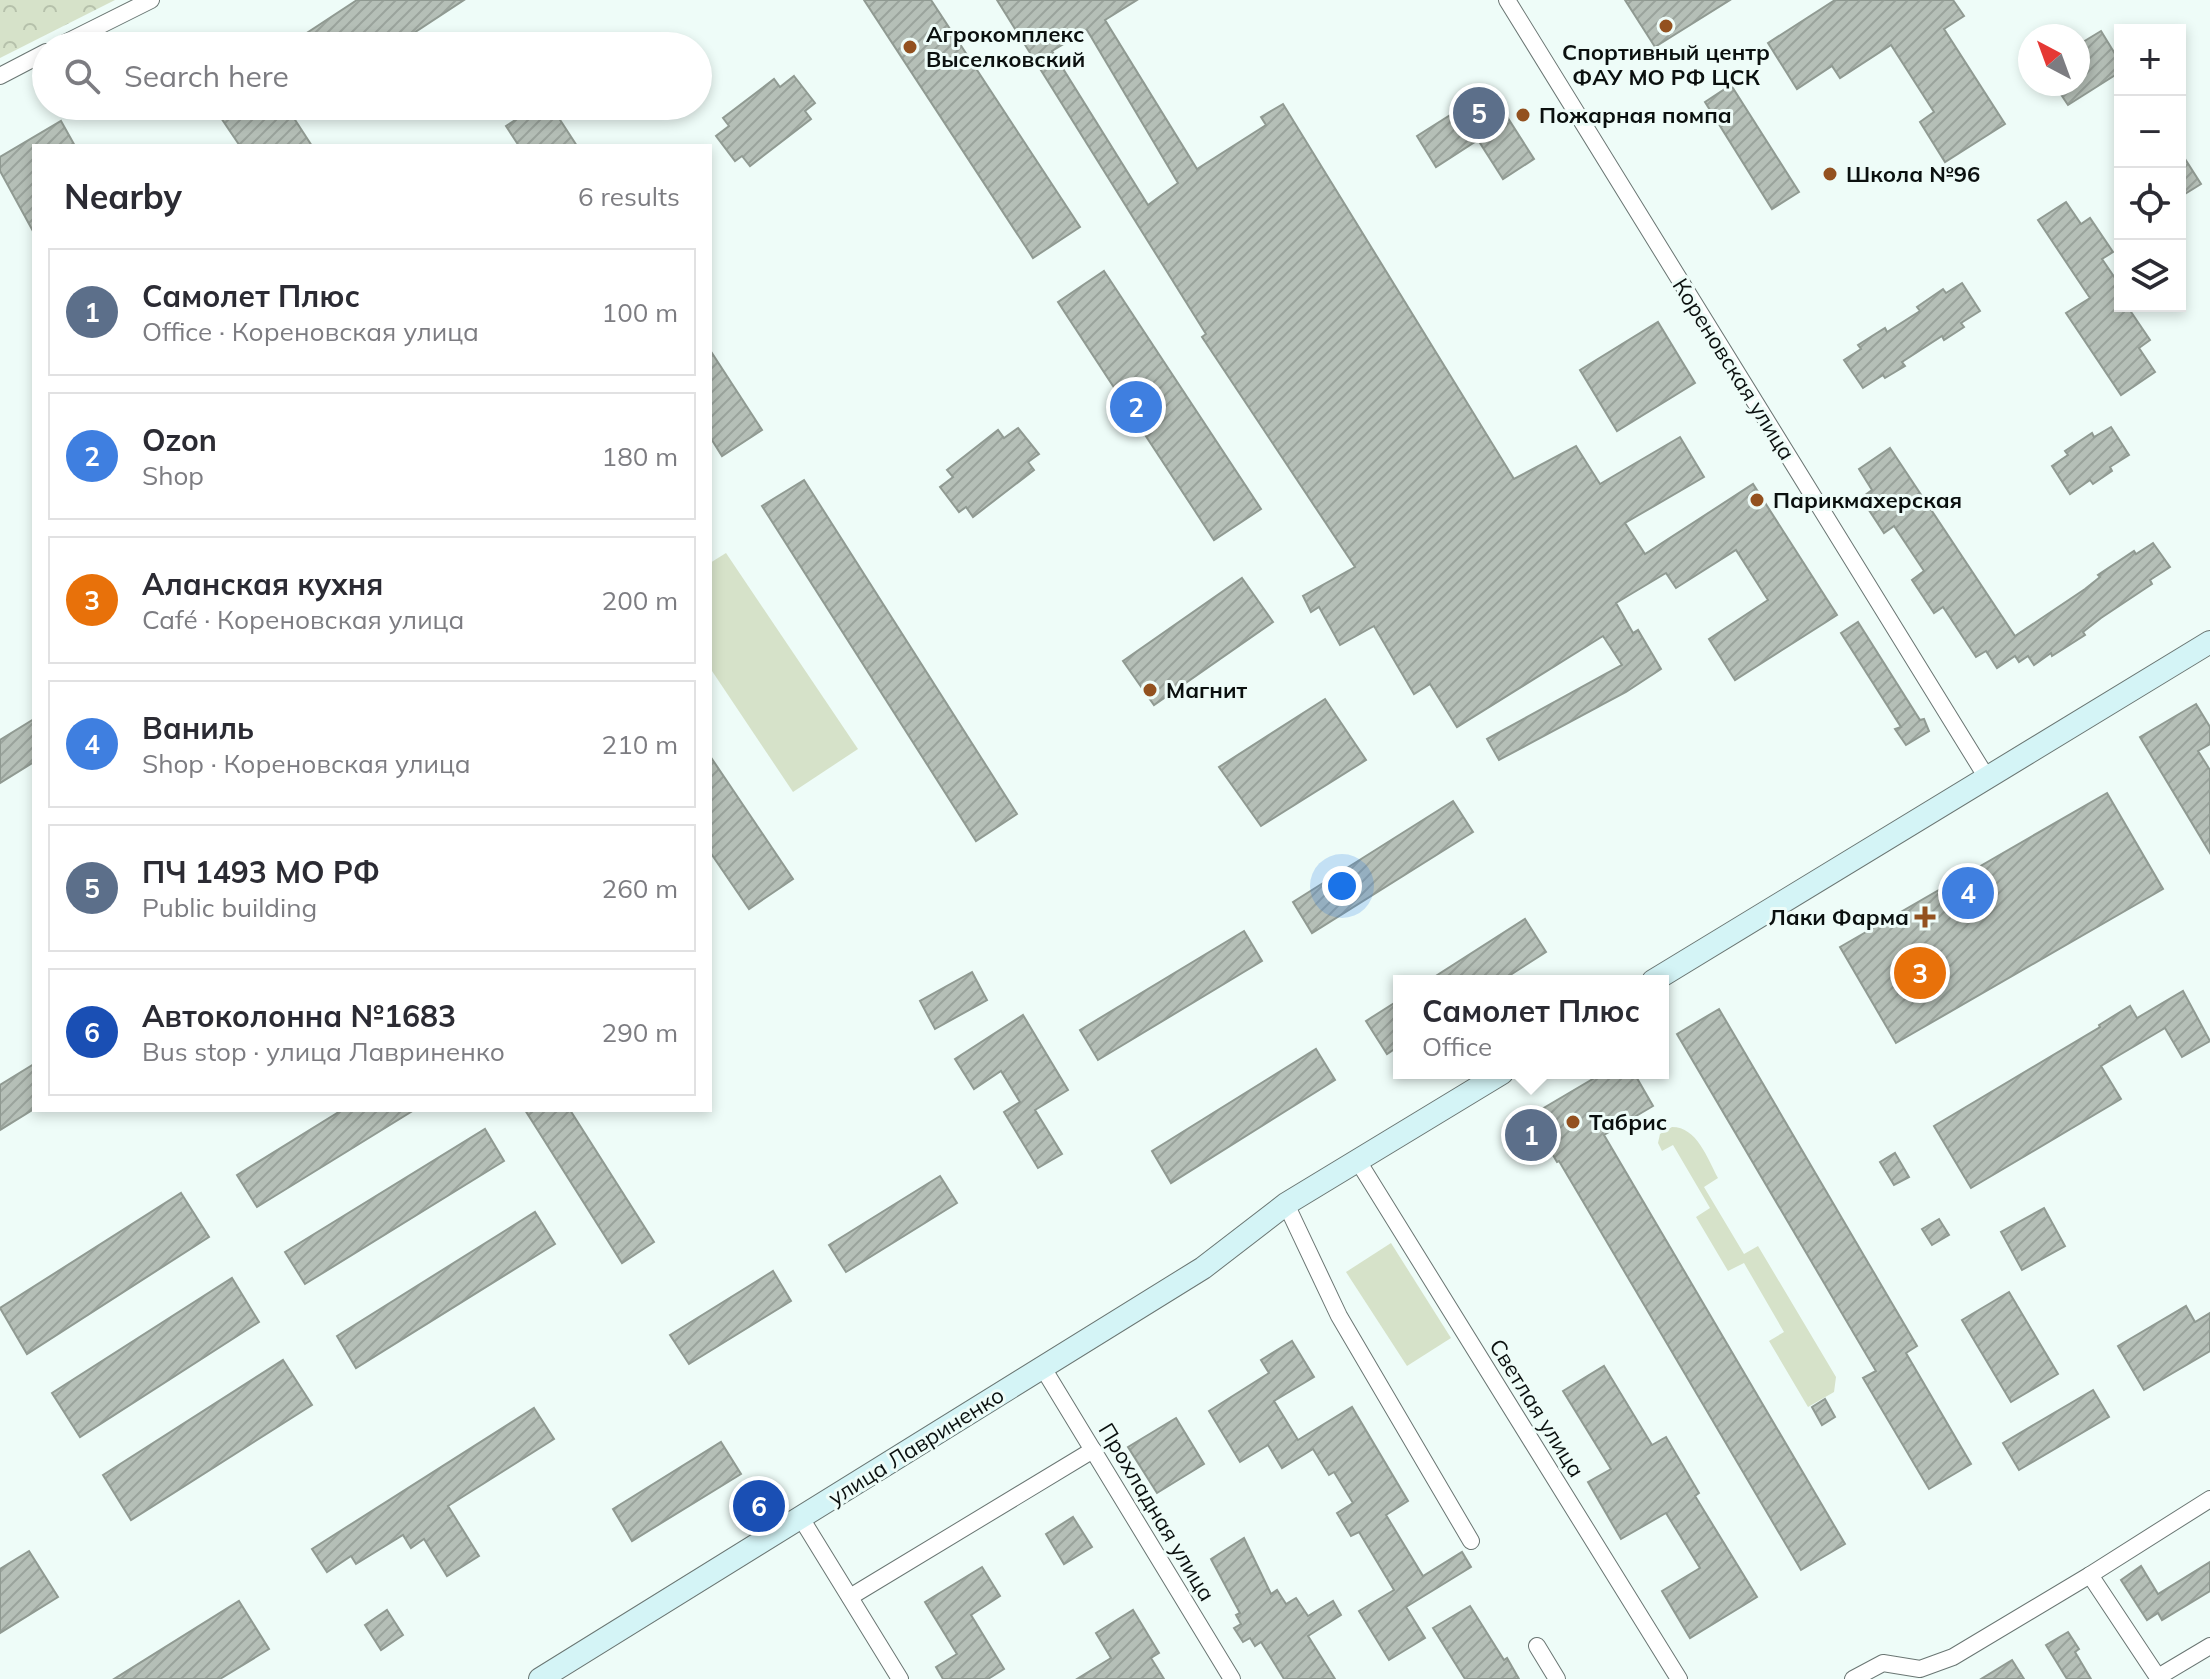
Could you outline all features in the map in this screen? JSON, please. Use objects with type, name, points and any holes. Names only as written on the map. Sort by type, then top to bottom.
[{"type":"street","points":[[87,32],[151,0]]},
{"type":"street","name":"Кореновская улица","points":[[1507,0],[1987,778]]},
{"type":"street","points":[[0,76],[32,59]]},
{"type":"street","points":[[1663,975],[2210,642]]},
{"type":"street","points":[[1471,1541],[1339,1316],[1286,1204],[1492,1079]]},
{"type":"street","name":"Светлая улица","points":[[1358,1161],[1679,1679]]},
{"type":"street","name":"улица Лавриненко","points":[[540,1679],[1203,1268],[1286,1204]]},
{"type":"street","name":"Прохладная улица","points":[[1043,1368],[1232,1679]]},
{"type":"street","points":[[850,1597],[1093,1450]]},
{"type":"street","points":[[1853,1679],[1883,1663],[1924,1674],[2210,1499]]},
{"type":"street","points":[[801,1518],[900,1679]]},
{"type":"street","points":[[2090,1575],[2159,1678],[2210,1646]]},
{"type":"street","points":[[1537,1646],[1557,1679]]},
{"type":"green space","points":[[0,0],[115,0],[52,32],[32,32],[32,42],[0,58]]},
{"type":"green space","points":[[726,553],[858,749],[793,792],[712,671],[712,562]]},
{"type":"green space","points":[[1672,1127],[1688,1132],[1700,1145],[1718,1178],[1704,1187],[1744,1254],[1758,1246],[1836,1377],[1834,1392],[1808,1407],[1769,1341],[1784,1332],[1744,1263],[1728,1271],[1696,1217],[1710,1208],[1673,1145],[1662,1151],[1658,1143],[1660,1134]]},
{"type":"green space","points":[[1391,1243],[1451,1338],[1407,1366],[1346,1272]]},
{"type":"building","points":[[357,0],[464,0],[415,32],[308,32]]},
{"type":"building","points":[[864,0],[931,0],[1080,227],[1033,258]]},
{"type":"building","points":[[997,0],[1137,0],[1105,20],[1197,169],[1266,125],[1261,117],[1283,104],[1514,479],[1576,446],[1600,484],[1680,437],[1704,477],[1625,523],[1645,554],[1753,484],[1837,615],[1735,680],[1709,639],[1768,600],[1736,550],[1676,588],[1666,573],[1616,603],[1633,633],[1638,630],[1661,669],[1626,692],[1499,760],[1487,739],[1622,665],[1603,636],[1457,727],[1430,684],[1414,694],[1374,626],[1340,645],[1319,607],[1311,612],[1303,596],[1355,567],[1202,337],[1206,334]],"holes":[[[1087,30],[1178,183],[1148,205],[1052,51]]]},
{"type":"building","name":"Спортивный центр ФАУ МО РФ ЦСК","points":[[1625,0],[1730,0],[1655,47]]},
{"type":"building","points":[[1835,0],[1953,0],[1964,16],[1944,29],[2005,124],[1945,162],[1920,122],[1934,112],[1891,45],[1840,78],[1832,66],[1797,89],[1768,43]]},
{"type":"building","points":[[2101,31],[2114,52],[2114,76],[2090,91],[2090,38]]},
{"type":"building","points":[[794,76],[815,103],[805,111],[811,119],[750,166],[742,156],[735,161],[716,136],[729,126],[723,118],[774,79],[780,87]]},
{"type":"building","points":[[1731,85],[1799,192],[1772,209],[1705,102]]},
{"type":"building","points":[[1490,90],[1534,159],[1503,179],[1478,140],[1436,167],[1417,136]]},
{"type":"building","points":[[2062,96],[2082,96],[2068,105]]},
{"type":"building","points":[[222,120],[295,120],[311,144],[239,144]]},
{"type":"building","points":[[515,120],[560,120],[576,144],[518,144],[506,126]]},
{"type":"building","points":[[61,121],[74,144],[32,144],[32,229],[0,171],[0,157]]},
{"type":"building","points":[[2186,160],[2201,184],[2186,193]]},
{"type":"building","points":[[2066,202],[2081,224],[2090,218],[2113,252],[2102,259],[2114,277],[2114,312],[2131,312],[2150,340],[2139,348],[2155,372],[2121,395],[2066,313],[2090,298],[2038,220]]},
{"type":"building","points":[[1104,271],[1261,509],[1214,540],[1058,302]]},
{"type":"building","points":[[1962,283],[1980,311],[1961,323],[1964,327],[1944,340],[1942,336],[1902,362],[1905,366],[1863,388],[1844,360],[1861,349],[1858,345],[1885,328],[1887,332],[1920,311],[1917,307],[1943,289],[1946,293]]},
{"type":"building","points":[[1658,322],[1695,383],[1617,431],[1580,370]]},
{"type":"building","points":[[712,353],[762,430],[722,456],[712,440]]},
{"type":"building","points":[[2111,427],[2129,455],[2110,467],[2112,471],[2093,484],[2090,480],[2070,494],[2052,466],[2068,455],[2065,451],[2092,433],[2094,437]]},
{"type":"building","points":[[1018,428],[1039,454],[1028,462],[1034,470],[973,517],[966,507],[959,512],[940,487],[953,477],[947,470],[998,430],[1004,438]]},
{"type":"building","points":[[1890,448],[2015,636],[2085,589],[2100,577],[2098,575],[2134,551],[2136,554],[2153,543],[2170,567],[2150,580],[2152,584],[2083,632],[2085,635],[2052,656],[2051,653],[2034,665],[2028,656],[2019,662],[2015,656],[1997,668],[1986,651],[1976,657],[1943,607],[1934,613],[1912,580],[1924,571],[1894,526],[1884,533],[1861,498],[1872,490],[1859,469]]},
{"type":"building","points":[[804,480],[1017,814],[976,841],[762,506]]},
{"type":"building","points":[[1242,578],[1273,622],[1154,705],[1123,661]]},
{"type":"building","points":[[1858,622],[1929,731],[1906,745],[1895,729],[1901,727],[1841,633]]},
{"type":"building","points":[[1325,699],[1366,760],[1261,826],[1219,767]]},
{"type":"building","points":[[2196,704],[2210,727],[2210,744],[2198,751],[2210,770],[2210,853],[2140,737]]},
{"type":"building","points":[[32,720],[32,763],[0,783],[0,740]]},
{"type":"building","points":[[712,759],[793,879],[749,909],[712,855]]},
{"type":"building","points":[[2107,793],[2163,889],[1896,1043],[1840,947]]},
{"type":"building","points":[[1453,801],[1473,832],[1312,933],[1293,902]]},
{"type":"building","points":[[1525,919],[1546,952],[1510,975],[1437,975]]},
{"type":"building","points":[[1244,931],[1262,961],[1098,1060],[1080,1030]]},
{"type":"building","points":[[972,972],[987,1000],[935,1029],[920,1001]]},
{"type":"building","points":[[2183,991],[2210,1041],[2182,1057],[2165,1028],[2101,1066],[2121,1099],[1971,1188],[1934,1126],[2130,1006],[2137,1018]]},
{"type":"building","points":[[1393,1004],[1393,1050],[1387,1054],[1366,1021]]},
{"type":"building","points":[[1719,1009],[1917,1346],[1906,1353],[1971,1464],[1929,1489],[1863,1378],[1876,1371],[1677,1034]]},
{"type":"building","points":[[1023,1015],[1068,1090],[1035,1110],[1062,1154],[1038,1168],[1004,1112],[1020,1102],[1001,1071],[974,1089],[955,1059]]},
{"type":"building","points":[[1316,1049],[1335,1080],[1171,1183],[1152,1151]]},
{"type":"building","points":[[32,1065],[32,1110],[0,1130],[0,1085]]},
{"type":"building","points":[[1593,1079],[1637,1079],[1653,1106],[1604,1135],[1845,1544],[1801,1570],[1530,1116]]},
{"type":"building","points":[[339,1112],[411,1112],[257,1207],[237,1175]]},
{"type":"building","points":[[526,1112],[571,1112],[654,1242],[622,1263]]},
{"type":"building","points":[[485,1129],[504,1161],[305,1284],[285,1252]]},
{"type":"building","points":[[1895,1153],[1909,1177],[1894,1185],[1880,1162]]},
{"type":"building","points":[[940,1176],[957,1203],[846,1272],[829,1245]]},
{"type":"building","points":[[181,1193],[209,1237],[27,1354],[0,1308]]},
{"type":"building","points":[[2044,1208],[2065,1246],[2022,1270],[2001,1232]]},
{"type":"building","points":[[535,1212],[555,1244],[356,1368],[337,1336]]},
{"type":"building","points":[[1939,1219],[1949,1235],[1932,1245],[1922,1229]]},
{"type":"building","points":[[773,1271],[791,1301],[689,1364],[670,1335]]},
{"type":"building","points":[[232,1278],[259,1322],[80,1437],[52,1393]]},
{"type":"building","points":[[2009,1292],[2058,1374],[2011,1402],[1962,1320]]},
{"type":"building","points":[[2186,1306],[2195,1322],[2210,1313],[2210,1351],[2144,1390],[2118,1346]]},
{"type":"building","points":[[1292,1341],[1314,1377],[1274,1401],[1298,1440],[1352,1407],[1408,1501],[1386,1515],[1423,1576],[1462,1552],[1471,1567],[1406,1607],[1425,1638],[1389,1660],[1359,1611],[1394,1590],[1359,1532],[1351,1536],[1337,1513],[1353,1503],[1334,1472],[1329,1475],[1313,1449],[1282,1468],[1268,1445],[1240,1462],[1209,1411],[1269,1373],[1261,1360]]},
{"type":"building","points":[[283,1360],[312,1405],[131,1520],[103,1475]]},
{"type":"building","points":[[1604,1366],[1652,1445],[1666,1437],[1699,1493],[1695,1496],[1757,1597],[1690,1638],[1662,1591],[1700,1568],[1666,1513],[1621,1539],[1588,1482],[1611,1469],[1563,1391]]},
{"type":"building","points":[[2093,1390],[2109,1417],[2019,1470],[2003,1443]]},
{"type":"building","points":[[1825,1399],[1835,1417],[1822,1425],[1812,1407]]},
{"type":"building","points":[[534,1408],[554,1439],[448,1506],[479,1556],[447,1576],[424,1539],[411,1548],[403,1535],[356,1564],[351,1556],[327,1572],[312,1549]]},
{"type":"building","points":[[1176,1418],[1204,1464],[1157,1493],[1128,1447]]},
{"type":"building","points":[[721,1442],[741,1474],[632,1541],[613,1509]]},
{"type":"building","points":[[1073,1517],[1092,1547],[1064,1564],[1046,1534]]},
{"type":"building","points":[[1244,1538],[1271,1594],[1277,1590],[1286,1604],[1296,1598],[1308,1616],[1333,1601],[1341,1615],[1308,1636],[1335,1679],[1284,1679],[1261,1642],[1255,1646],[1250,1638],[1243,1642],[1234,1628],[1241,1624],[1236,1615],[1240,1613],[1211,1559]]},
{"type":"building","points":[[29,1551],[58,1597],[0,1633],[0,1569]]},
{"type":"building","points":[[2210,1562],[2210,1591],[2162,1620],[2158,1613],[2147,1620],[2121,1580],[2141,1566],[2158,1594]]},
{"type":"building","points":[[982,1567],[1000,1596],[971,1615],[1004,1669],[988,1679],[943,1679],[936,1667],[957,1654],[925,1602]]},
{"type":"building","points":[[239,1601],[269,1649],[220,1679],[114,1679]]},
{"type":"building","points":[[1470,1606],[1519,1679],[1465,1679],[1433,1628]]},
{"type":"building","points":[[387,1610],[403,1635],[381,1650],[365,1625]]},
{"type":"building","points":[[1133,1610],[1159,1653],[1151,1658],[1164,1679],[1077,1679],[1111,1658],[1096,1633]]},
{"type":"building","points":[[2068,1632],[2079,1649],[2075,1652],[2091,1679],[2067,1679],[2046,1645]]},
{"type":"building","points":[[2012,1660],[2024,1679],[1981,1679]]},
{"type":"place","name":"Спортивный центр ФАУ МО РФ ЦСК","points":[[1666,26]]},
{"type":"place","name":"Агрокомплекс Выселковский","points":[[910,47]]},
{"type":"place","name":"ПЧ 1493 МО РФ","points":[[1479,113]]},
{"type":"place","name":"Пожарная помпа","points":[[1523,115]]},
{"type":"place","name":"Школа №96","points":[[1830,174]]},
{"type":"place","name":"Ozon","points":[[1136,407]]},
{"type":"place","name":"Парикмахерская","points":[[1757,500]]},
{"type":"place","name":"Магнит","points":[[1150,690]]},
{"type":"place","name":"Ваниль","points":[[1968,893]]},
{"type":"place","name":"Лаки Фарма","points":[[1925,917]]},
{"type":"place","name":"Аланская кухня","points":[[1920,973]]},
{"type":"place","name":"Табрис","points":[[1573,1122]]},
{"type":"place","name":"Самолет Плюс","points":[[1531,1135]]},
{"type":"place","name":"Автоколонна №1683","points":[[759,1506]]}]
